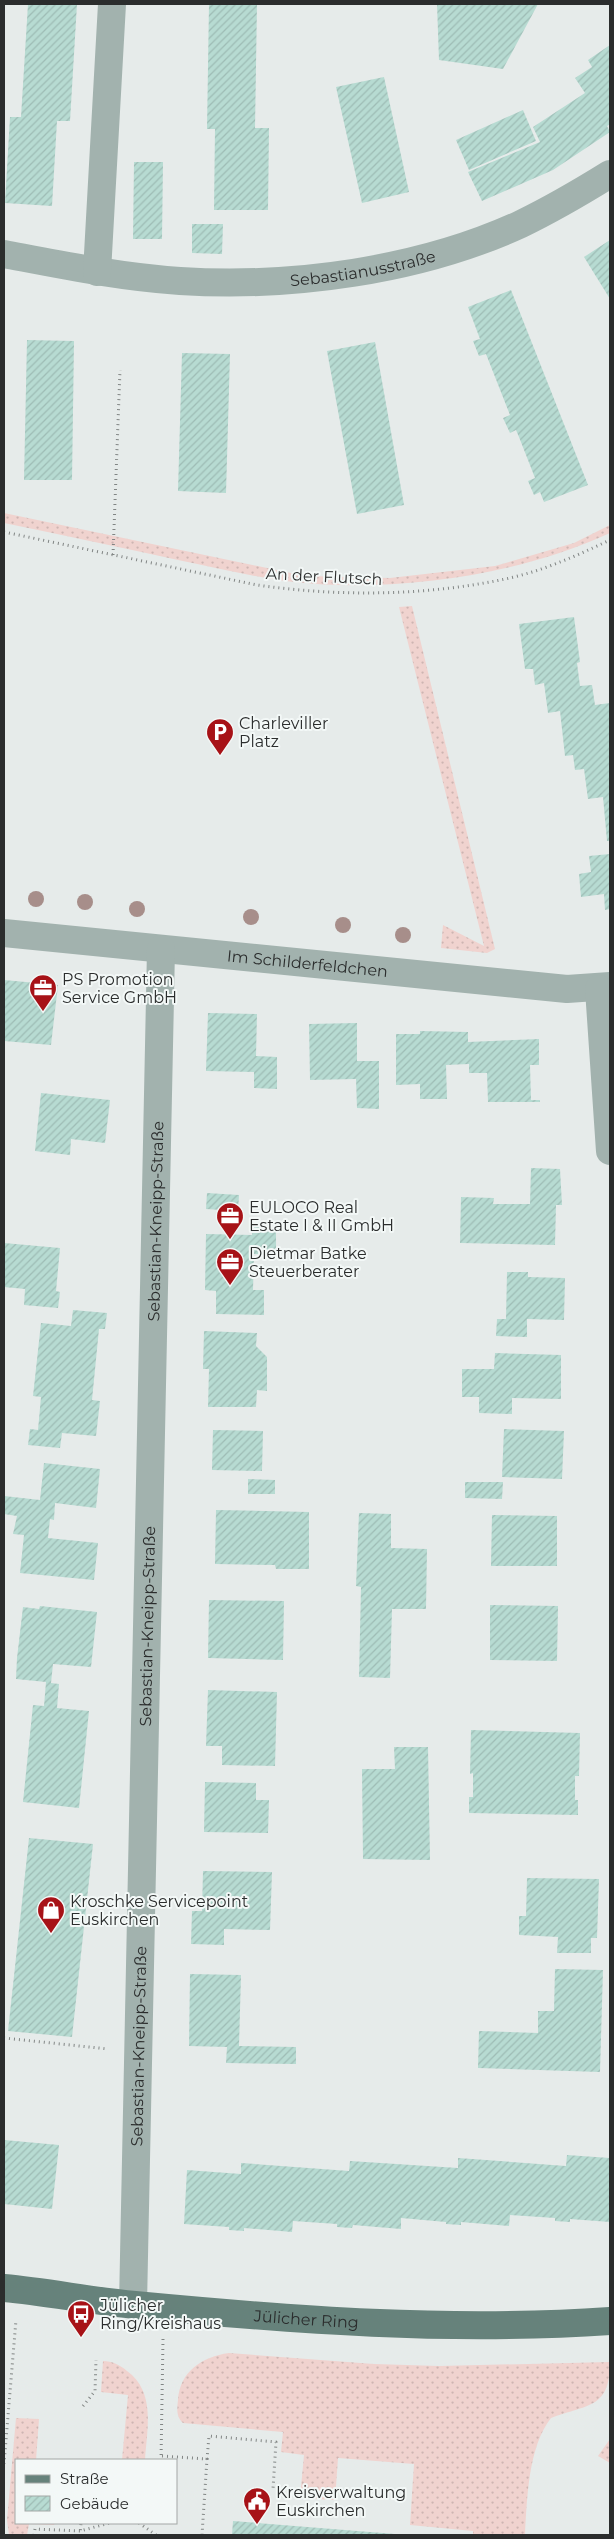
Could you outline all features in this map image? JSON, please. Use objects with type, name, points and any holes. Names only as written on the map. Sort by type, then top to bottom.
[{"type":"main road","name":"Jülicher Ring","points":[[4,2288],[133,2305],[405,2326],[486,2327],[610,2321]]},
{"type":"street","points":[[97,272],[112,4]]},
{"type":"street","name":"Sebastianusstraße","points":[[4,254],[97,272],[182,281],[285,280],[340,274],[384,266],[446,251],[521,224],[610,174]]},
{"type":"street","name":"Im Schilderfeldchen","points":[[4,933],[567,989],[605,988]]},
{"type":"street","name":"Sebastian-Kneipp-Straße","points":[[133,2305],[140,2050],[161,949]]},
{"type":"street","points":[[605,988],[610,1151]]},
{"type":"path","points":[[113,555],[120,370]]},
{"type":"path","name":"An der Flutsch","points":[[4,532],[266,586],[294,590],[382,593],[427,591],[511,578],[568,558],[610,540]]},
{"type":"path","points":[[4,2038],[84,2048],[140,2050]]},
{"type":"path","points":[[161,2459],[164,2307]]},
{"type":"path","points":[[4,2464],[14,2336]]},
{"type":"path","points":[[83,2406],[95,2391],[96,2360]]},
{"type":"path","points":[[202,2535],[209,2436],[276,2442],[273,2489]]},
{"type":"path","points":[[162,2456],[207,2460]]},
{"type":"path","points":[[34,2535],[35,2529],[80,2533],[107,2524]]},
{"type":"path","points":[[140,2524],[156,2535]]},
{"type":"shaded area","points":[[4,513],[305,576],[390,578],[495,566],[574,543],[610,525],[610,533],[534,561],[493,571],[408,583],[325,584],[258,577],[4,523]]},
{"type":"shaded area","points":[[412,606],[495,949],[487,953],[441,948],[443,925],[484,946],[399,607]]},
{"type":"shaded area","points":[[229,2353],[374,2364],[439,2366],[610,2362],[606,2389],[601,2397],[586,2407],[551,2418],[543,2430],[530,2474],[525,2535],[473,2535],[473,2531],[410,2525],[414,2464],[338,2458],[335,2500],[300,2498],[304,2455],[281,2452],[283,2432],[183,2423],[177,2409],[180,2390],[188,2373],[194,2367],[210,2358]]},
{"type":"shaded area","points":[[103,2361],[119,2365],[136,2380],[142,2389],[148,2412],[145,2459],[122,2459],[128,2395],[101,2392]]},
{"type":"shaded area","points":[[16,2418],[39,2419],[36,2459],[15,2459],[15,2524],[29,2524],[27,2535],[9,2535],[7,2520]]},
{"type":"shaded area","points":[[610,2439],[610,2463],[598,2456]]},
{"type":"building","points":[[28,4],[77,4],[70,121],[57,121],[52,206],[5,203],[10,117],[21,117]]},
{"type":"building","points":[[209,4],[257,4],[255,128],[269,128],[268,210],[214,210],[215,129],[207,129]]},
{"type":"building","points":[[437,4],[538,4],[503,69],[439,60]]},
{"type":"building","points":[[610,45],[610,124],[607,126],[610,132],[553,170],[482,201],[468,172],[540,142],[533,127],[585,93],[575,78],[592,67],[588,60]]},
{"type":"building","points":[[384,77],[409,192],[362,203],[336,87]]},
{"type":"building","points":[[523,110],[536,141],[469,170],[456,140]]},
{"type":"building","points":[[134,162],[163,162],[162,239],[133,239]]},
{"type":"building","points":[[192,224],[223,224],[222,254],[192,253]]},
{"type":"building","points":[[610,240],[610,299],[584,257]]},
{"type":"building","points":[[511,290],[588,485],[544,502],[540,492],[534,495],[528,481],[535,478],[516,430],[510,433],[503,418],[510,415],[486,354],[479,356],[473,341],[480,339],[468,307]]},
{"type":"building","points":[[27,340],[74,341],[72,480],[24,480]]},
{"type":"building","points":[[375,342],[404,505],[357,514],[327,351]]},
{"type":"building","points":[[182,353],[230,354],[226,493],[178,491]]},
{"type":"building","points":[[574,617],[580,662],[577,663],[580,686],[592,685],[595,705],[610,703],[610,841],[607,841],[603,797],[588,799],[584,769],[575,770],[573,755],[565,756],[560,711],[548,713],[544,683],[535,685],[533,669],[525,669],[519,624]]},
{"type":"building","points":[[610,854],[610,909],[605,910],[604,894],[581,897],[579,874],[591,872],[589,856]]},
{"type":"building","points":[[4,980],[58,985],[51,1045],[4,1041]]},
{"type":"building","points":[[208,1013],[257,1014],[256,1056],[277,1057],[277,1089],[254,1088],[254,1072],[206,1071]]},
{"type":"building","points":[[357,1023],[357,1061],[379,1061],[379,1109],[357,1108],[356,1079],[310,1080],[309,1024]]},
{"type":"building","points":[[420,1031],[468,1032],[468,1042],[539,1039],[539,1065],[530,1065],[531,1100],[540,1100],[540,1102],[488,1102],[487,1073],[469,1073],[469,1064],[446,1065],[447,1099],[420,1099],[420,1084],[396,1085],[396,1034],[420,1034]]},
{"type":"building","points":[[41,1093],[110,1100],[105,1143],[71,1139],[70,1155],[35,1151]]},
{"type":"building","points":[[531,1168],[560,1169],[562,1205],[556,1205],[555,1245],[460,1243],[461,1197],[494,1198],[493,1204],[530,1204]]},
{"type":"building","points":[[207,1193],[239,1195],[238,1211],[206,1209]]},
{"type":"building","points":[[253,1227],[276,1228],[276,1254],[254,1254],[253,1290],[264,1290],[264,1315],[216,1314],[216,1291],[205,1290],[206,1234],[252,1235]]},
{"type":"building","points":[[4,1243],[60,1248],[56,1291],[60,1292],[58,1308],[24,1305],[25,1289],[4,1287]]},
{"type":"building","points":[[507,1272],[528,1272],[528,1277],[565,1278],[564,1320],[527,1319],[527,1337],[496,1336],[497,1319],[506,1319]]},
{"type":"building","points":[[73,1310],[107,1313],[105,1329],[99,1329],[92,1400],[100,1401],[96,1436],[62,1433],[60,1448],[28,1445],[30,1429],[38,1430],[41,1397],[33,1396],[41,1323],[71,1326]]},
{"type":"building","points":[[204,1331],[257,1333],[256,1346],[267,1357],[267,1391],[257,1390],[256,1407],[208,1407],[209,1369],[203,1369]]},
{"type":"building","points":[[495,1353],[561,1355],[561,1399],[512,1398],[512,1414],[479,1413],[479,1397],[462,1397],[462,1369],[494,1369]]},
{"type":"building","points":[[504,1429],[564,1431],[562,1479],[502,1477]]},
{"type":"building","points":[[213,1430],[263,1431],[262,1471],[212,1470]]},
{"type":"building","points":[[44,1463],[100,1469],[96,1508],[55,1503],[54,1520],[50,1519],[48,1538],[98,1543],[94,1580],[20,1573],[24,1535],[13,1534],[17,1516],[4,1514],[4,1496],[40,1500]]},
{"type":"building","points":[[248,1479],[275,1480],[275,1494],[248,1494]]},
{"type":"building","points":[[465,1482],[503,1482],[502,1499],[465,1498]]},
{"type":"building","points":[[216,1510],[309,1512],[309,1569],[276,1569],[275,1565],[215,1564]]},
{"type":"building","points":[[359,1513],[391,1514],[391,1548],[427,1549],[426,1609],[392,1609],[390,1678],[359,1677],[361,1587],[356,1586]]},
{"type":"building","points":[[492,1515],[557,1516],[557,1566],[491,1566]]},
{"type":"building","points":[[209,1600],[284,1601],[283,1660],[208,1658]]},
{"type":"building","points":[[490,1605],[558,1606],[557,1661],[490,1660]]},
{"type":"building","points":[[40,1606],[97,1612],[91,1667],[53,1664],[51,1683],[59,1684],[57,1708],[89,1711],[79,1808],[23,1802],[33,1705],[44,1706],[46,1682],[16,1679],[17,1658],[23,1607],[39,1609]]},
{"type":"building","points":[[208,1690],[277,1692],[275,1766],[222,1765],[222,1746],[206,1746]]},
{"type":"building","points":[[471,1730],[580,1733],[579,1776],[575,1776],[575,1800],[578,1800],[578,1815],[469,1813],[469,1797],[473,1797],[473,1773],[470,1774]]},
{"type":"building","points":[[394,1747],[428,1747],[430,1860],[363,1859],[362,1769],[395,1769]]},
{"type":"building","points":[[205,1782],[256,1783],[256,1800],[269,1800],[268,1833],[204,1832]]},
{"type":"building","points":[[29,1838],[93,1844],[72,2037],[8,2031]]},
{"type":"building","points":[[203,1871],[272,1872],[270,1930],[224,1929],[224,1945],[191,1944],[192,1911],[202,1911]]},
{"type":"building","points":[[527,1878],[599,1879],[597,1938],[591,1938],[591,1953],[557,1953],[558,1937],[519,1935],[519,1916],[526,1916]]},
{"type":"building","points":[[555,1969],[603,1970],[600,2072],[478,2068],[479,2031],[538,2033],[538,2011],[554,2011]]},
{"type":"building","points":[[190,1974],[241,1975],[239,2046],[296,2047],[296,2064],[226,2063],[227,2047],[189,2046]]},
{"type":"building","points":[[4,2140],[59,2145],[52,2209],[4,2204]]},
{"type":"building","points":[[567,2155],[610,2158],[610,2222],[570,2219],[570,2222],[555,2221],[555,2218],[510,2215],[509,2226],[461,2222],[461,2225],[446,2224],[446,2222],[401,2218],[401,2229],[353,2225],[352,2228],[337,2227],[337,2224],[293,2221],[292,2232],[244,2228],[244,2231],[229,2230],[229,2227],[184,2224],[187,2170],[241,2174],[241,2163],[349,2171],[350,2161],[458,2168],[458,2158],[566,2166]]},
{"type":"building","name":"Kreisverwaltung Euskirchen","points":[[233,2521],[395,2534],[395,2535],[232,2535]]},
{"type":"place","name":"Charleviller Platz","points":[[220,756]]},
{"type":"place","name":"PS Promotion Service GmbH","points":[[43,1012]]},
{"type":"place","name":"EULOCO Real Estate I & II GmbH","points":[[230,1240]]},
{"type":"place","name":"Dietmar Batke Steuerberater","points":[[230,1286]]},
{"type":"place","name":"Kroschke Servicepoint Euskirchen","points":[[51,1934]]},
{"type":"place","name":"Jülicher Ring/Kreishaus","points":[[81,2338]]},
{"type":"place","name":"Kreisverwaltung Euskirchen","points":[[257,2525]]}]
